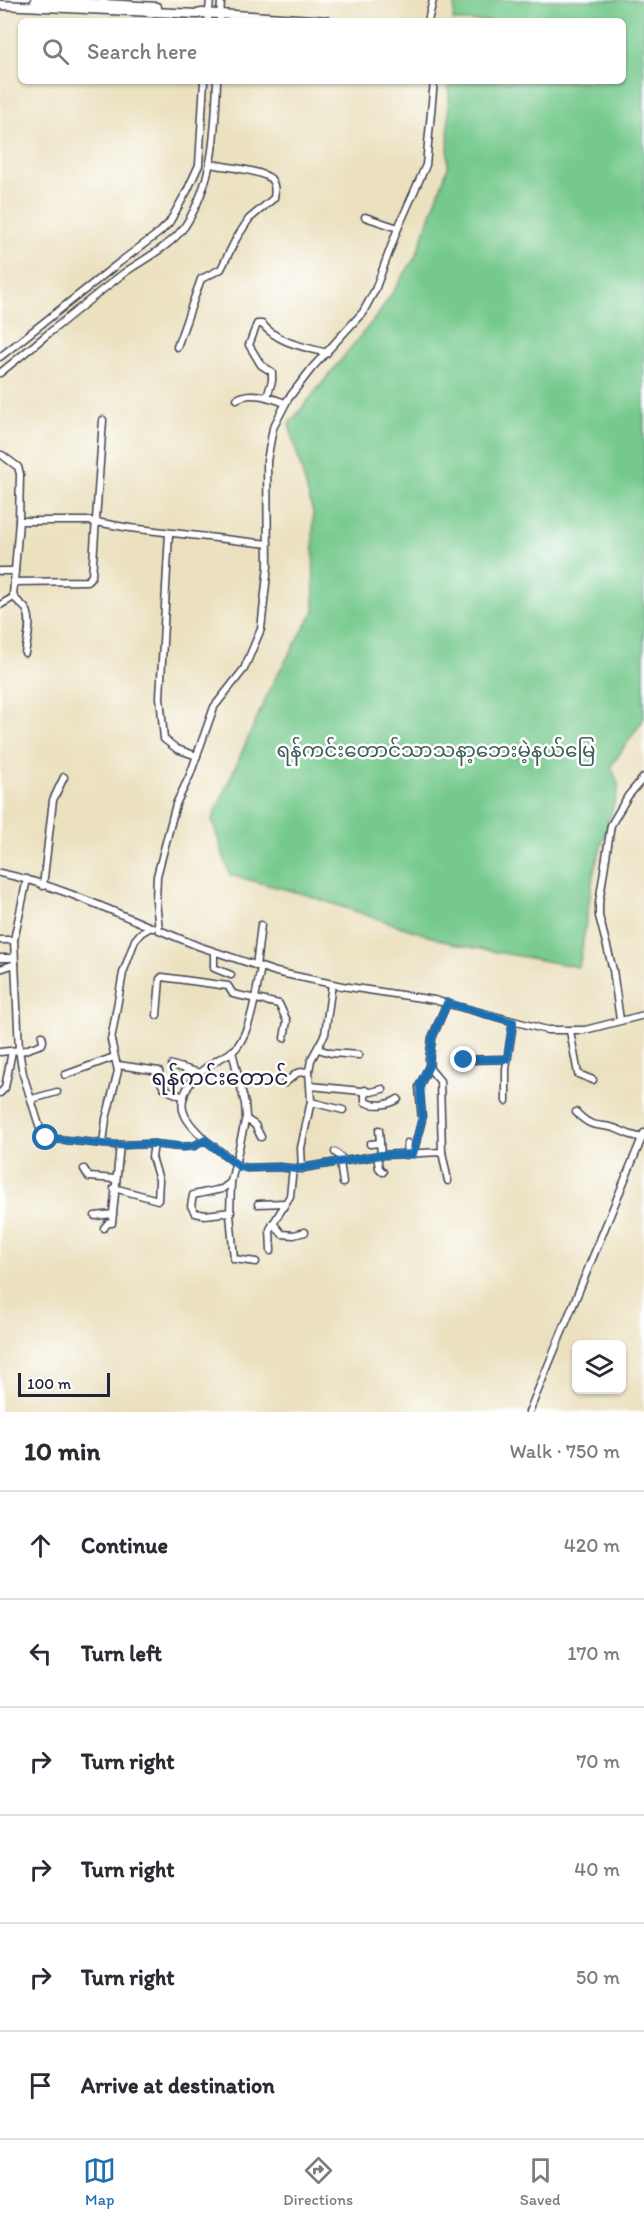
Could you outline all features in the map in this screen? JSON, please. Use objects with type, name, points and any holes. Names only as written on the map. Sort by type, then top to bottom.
[{"type":"street","points":[[35,0],[195,9],[213,16]]},
{"type":"street","points":[[210,0],[213,16]]},
{"type":"street","points":[[213,16],[221,0]]},
{"type":"street","points":[[429,18],[433,0]]},
{"type":"street","points":[[0,5],[254,18]]},
{"type":"street","points":[[0,357],[169,224],[188,191],[199,165],[204,84]]},
{"type":"street","points":[[0,373],[118,278],[180,232],[203,190],[211,164],[218,84]]},
{"type":"street","points":[[159,930],[156,889],[161,856],[176,804],[190,775],[214,707],[243,669],[261,628],[266,594],[268,544],[267,461],[273,428],[285,404],[312,368],[370,302],[398,228],[426,165],[434,84]]},
{"type":"street","points":[[177,347],[201,279],[221,269],[249,219],[274,198],[274,183],[271,179],[255,172],[211,164]]},
{"type":"street","points":[[364,217],[398,228]]},
{"type":"street","points":[[267,397],[272,372],[261,365],[249,345],[257,324],[262,324],[274,336],[289,344],[327,353]]},
{"type":"street","points":[[237,399],[247,395],[267,397],[285,404]]},
{"type":"street","points":[[14,582],[58,583],[90,579],[93,572],[103,420]]},
{"type":"street","points":[[2,455],[18,467],[20,474],[14,597],[26,608],[28,615],[25,653]]},
{"type":"street","points":[[19,521],[96,522],[268,544]]},
{"type":"street","points":[[169,533],[160,697],[161,722],[164,739],[177,749],[196,756]]},
{"type":"street","points":[[0,571],[15,571]]},
{"type":"street","points":[[0,605],[14,597]]},
{"type":"street","points":[[43,886],[53,800],[64,777]]},
{"type":"street","points":[[620,1020],[613,970],[599,916],[599,903],[611,825],[628,796],[644,777]]},
{"type":"street","points":[[0,873],[27,879],[75,896],[214,952],[258,966],[332,984],[447,1003],[547,1030],[585,1030],[644,1015]]},
{"type":"street","points":[[27,879],[14,940],[17,1051],[42,1135],[45,1138],[120,1145],[154,1144],[190,1147],[205,1140]]},
{"type":"street","points":[[261,925],[255,997],[242,1039],[232,1052],[212,1062],[190,1084],[184,1097],[183,1111],[187,1118],[205,1140],[236,1163],[248,1168],[302,1169],[379,1156],[442,1152]]},
{"type":"street","points":[[103,1144],[106,1119],[117,1075],[118,1065],[111,1045],[112,1030],[125,964],[135,940],[151,927]]},
{"type":"street","points":[[0,940],[14,940]]},
{"type":"street","points":[[214,952],[214,968],[231,975]]},
{"type":"street","points":[[0,958],[15,961]]},
{"type":"street","points":[[0,969],[15,961]]},
{"type":"street","points":[[157,1015],[162,976],[228,986],[233,994],[255,997],[282,1006],[288,1024],[284,1038]]},
{"type":"street","points":[[302,1169],[301,1148],[311,1101],[309,1071],[311,1060],[325,1035],[332,984]]},
{"type":"street","points":[[409,1155],[422,1119],[419,1087],[429,1066],[432,1038],[447,1003]]},
{"type":"street","points":[[506,1101],[507,1059],[513,1022]]},
{"type":"street","points":[[570,1031],[578,1074],[593,1080]]},
{"type":"street","points":[[0,1052],[17,1051],[42,1044],[42,1036]]},
{"type":"street","points":[[318,1049],[331,1053],[359,1055]]},
{"type":"street","points":[[0,1093],[5,1088],[17,1051]]},
{"type":"street","points":[[232,1052],[245,1104],[246,1119],[231,1182],[234,1259],[256,1262]]},
{"type":"street","points":[[65,1075],[114,1057]]},
{"type":"street","points":[[464,1060],[507,1059]]},
{"type":"street","points":[[118,1065],[159,1071],[162,1088],[184,1097]]},
{"type":"street","points":[[172,1065],[200,1073]]},
{"type":"street","points":[[429,1066],[440,1084],[442,1152],[448,1181]]},
{"type":"street","points":[[285,1083],[297,1073],[309,1071]]},
{"type":"street","points":[[311,1086],[371,1092],[383,1089]]},
{"type":"street","points":[[365,1090],[365,1102],[368,1104],[380,1105],[398,1099]]},
{"type":"street","points":[[32,1099],[57,1092]]},
{"type":"street","points":[[311,1101],[343,1110]]},
{"type":"street","points":[[529,1412],[643,1136],[591,1125],[576,1112]]},
{"type":"street","points":[[246,1119],[255,1125],[261,1137]]},
{"type":"street","points":[[379,1130],[379,1168],[383,1172]]},
{"type":"street","points":[[370,1144],[380,1143]]},
{"type":"street","points":[[407,1143],[409,1155]]},
{"type":"street","points":[[114,1188],[158,1200],[159,1180],[152,1157],[154,1144]]},
{"type":"street","points":[[105,1228],[108,1223],[112,1223],[120,1145]]},
{"type":"street","points":[[335,1152],[342,1161],[343,1183]]},
{"type":"street","points":[[271,1251],[270,1230],[290,1194],[293,1168]]},
{"type":"street","points":[[84,1169],[89,1177],[116,1179]]},
{"type":"street","points":[[231,1182],[222,1189],[193,1195],[191,1206],[195,1213],[200,1215],[231,1212]]},
{"type":"street","points":[[258,1204],[285,1203]]},
{"type":"street","points":[[95,1216],[113,1214]]},
{"type":"street","points":[[273,1223],[282,1234],[294,1235],[305,1232]]},
{"type":"green space","name":"ရန်ကင်းတောင်သာသနာ့ဘေးမဲ့နယ်မြေ","points":[[455,0],[644,0],[644,714],[643,720],[611,766],[619,786],[594,871],[579,967],[453,944],[307,895],[230,875],[212,820],[272,684],[314,611],[313,512],[289,424],[380,312],[416,256],[448,167],[449,84],[626,84],[626,18],[453,18]]},
{"type":"district","name":"ရန်ကင်းတောင်","points":[[220,1077]]},
{"type":"route","points":[[46,1138],[132,1146],[154,1144],[181,1147],[194,1146],[205,1140],[240,1167],[248,1168],[309,1168],[381,1155],[413,1154],[422,1119],[419,1087],[429,1066],[432,1038],[447,1003],[513,1022],[507,1059],[464,1060]]}]
